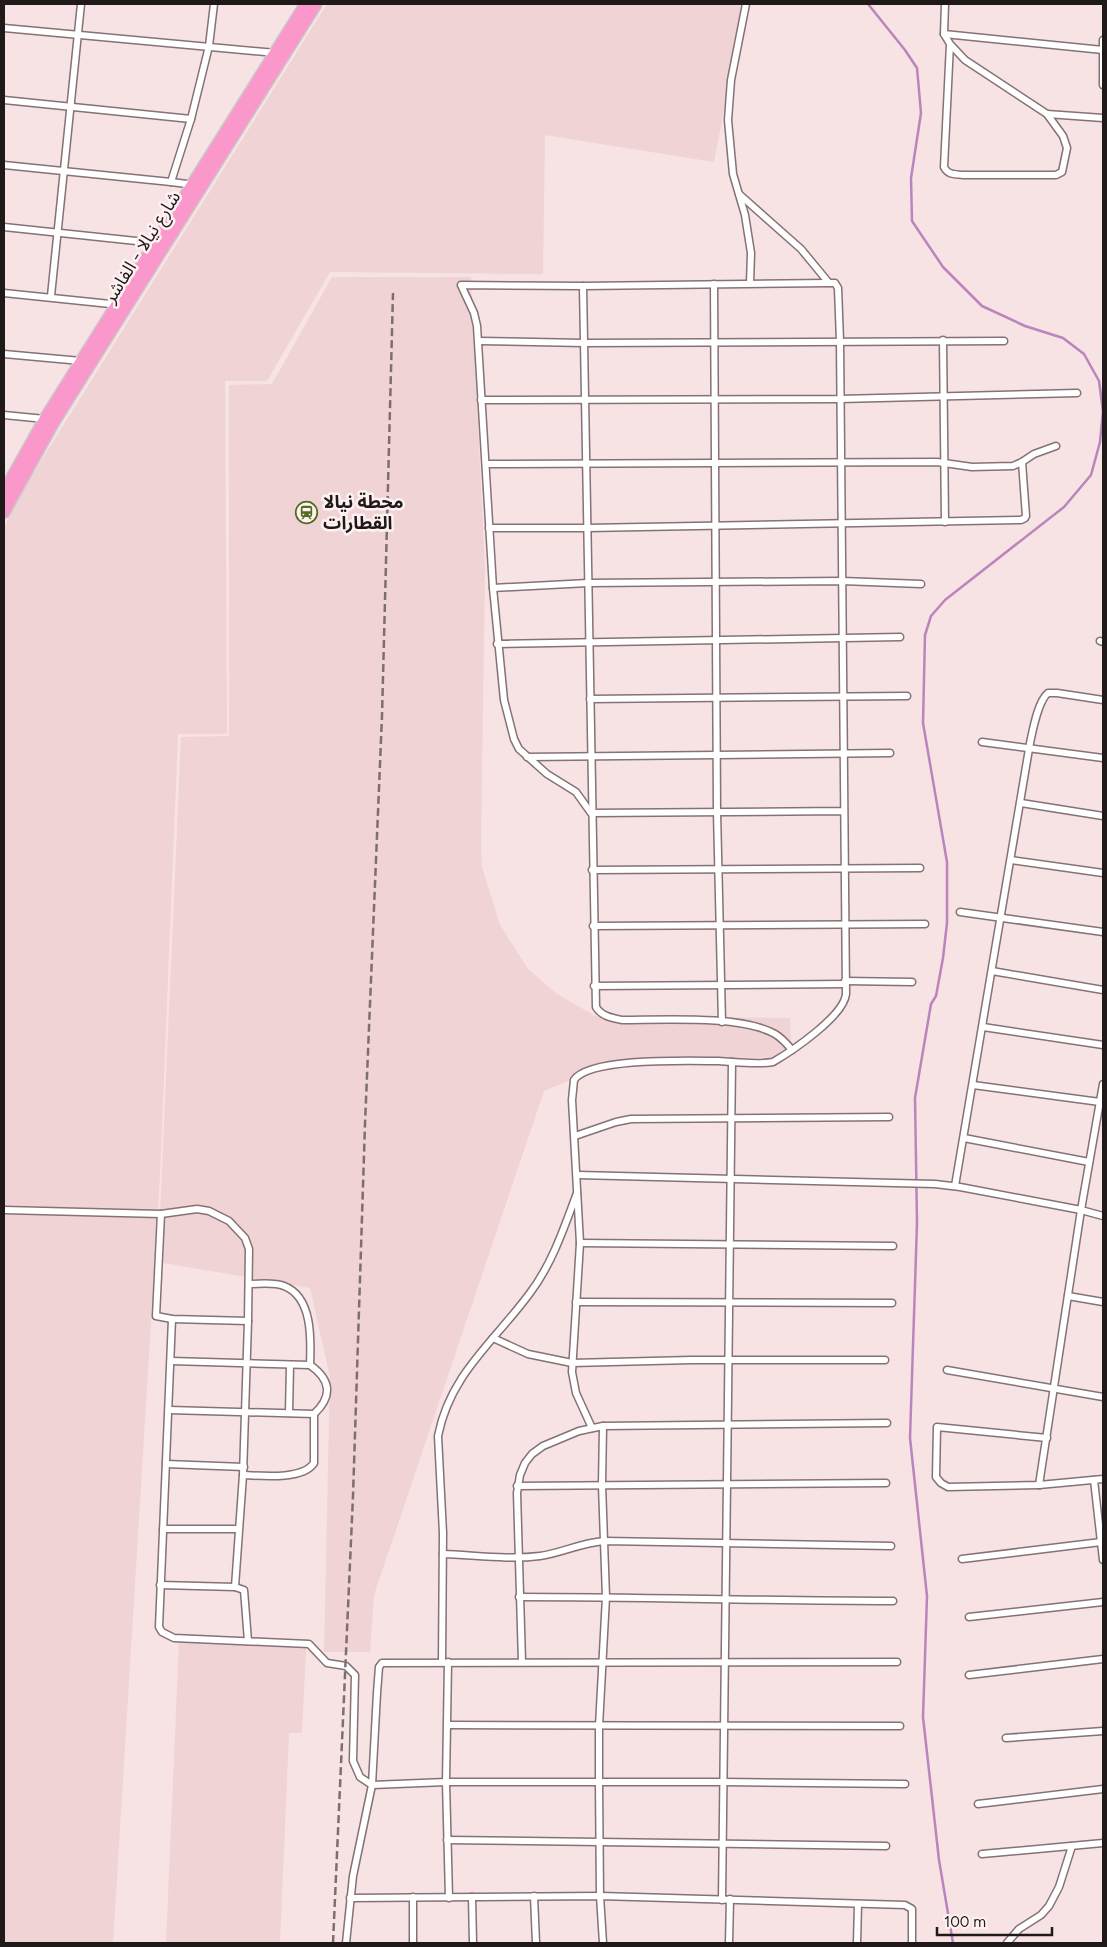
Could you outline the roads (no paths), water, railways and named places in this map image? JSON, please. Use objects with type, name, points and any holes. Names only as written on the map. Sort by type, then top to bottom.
[{"type":"highway","name":"شارع نيالا - الفاشر","points":[[269,71],[276,53],[306,4]]},
{"type":"highway","name":"شارع نيالا - الفاشر","points":[[4,512],[6,491],[45,419],[81,361],[121,305],[168,232],[269,71],[316,4]]},
{"type":"highway","name":"شارع نيالا - الفاشر","points":[[6,491],[53,423],[155,243],[168,232]]},
{"type":"street","points":[[51,296],[81,4]]},
{"type":"street","points":[[171,182],[209,46],[214,4]]},
{"type":"street","points":[[746,4],[728,102],[728,120],[731,156],[738,193],[745,215],[751,253],[750,283]]},
{"type":"street","points":[[945,4],[944,34],[950,44],[965,60],[1047,114],[1063,136],[1067,148],[1062,172],[1056,175],[949,173],[944,167],[950,44]]},
{"type":"street","points":[[4,28],[276,53]]},
{"type":"street","points":[[944,34],[1103,50]]},
{"type":"street","points":[[1103,40],[1103,84]]},
{"type":"street","points":[[4,100],[190,119]]},
{"type":"street","points":[[1047,114],[1103,118]]},
{"type":"street","points":[[4,165],[197,185]]},
{"type":"street","points":[[738,193],[801,249],[829,283]]},
{"type":"street","points":[[4,227],[155,243]]},
{"type":"street","points":[[714,284],[717,812],[722,1022]]},
{"type":"street","points":[[591,813],[576,792],[527,757],[519,749],[514,739],[504,700],[493,588],[479,341],[474,313],[461,285],[835,284],[838,286],[840,341],[845,1000],[840,1008],[821,1027],[792,1050],[769,1063],[631,1063],[604,1065],[586,1071],[576,1077],[573,1085],[580,1243],[572,1363],[576,1393],[592,1428]]},
{"type":"street","points":[[583,286],[594,986],[596,1008],[607,1016],[615,1018],[737,1023],[769,1031],[782,1038],[792,1050]]},
{"type":"street","points":[[4,293],[51,296],[121,305]]},
{"type":"street","points":[[943,340],[945,522]]},
{"type":"street","points":[[479,341],[584,343],[1004,341]]},
{"type":"street","points":[[4,354],[81,361]]},
{"type":"street","points":[[481,400],[840,399],[1077,393]]},
{"type":"street","points":[[4,415],[45,419]]},
{"type":"street","points":[[487,464],[944,462],[968,467],[997,467],[1013,466],[1034,454],[1056,446]]},
{"type":"street","points":[[490,528],[841,524],[1025,518],[1022,462]]},
{"type":"street","points":[[493,588],[588,583],[842,581],[921,584]]},
{"type":"street","points":[[497,644],[900,637]]},
{"type":"street","points":[[955,1186],[1029,749],[1036,720],[1046,694],[1050,692],[1103,700]]},
{"type":"street","points":[[590,699],[843,695],[907,696]]},
{"type":"street","points":[[982,742],[1103,758]]},
{"type":"street","points":[[527,757],[890,753]]},
{"type":"street","points":[[1021,803],[1103,816]]},
{"type":"street","points":[[591,813],[844,811]]},
{"type":"street","points":[[1011,860],[1103,873]]},
{"type":"street","points":[[592,870],[920,868]]},
{"type":"street","points":[[960,912],[1103,932]]},
{"type":"street","points":[[593,926],[845,926],[924,924]]},
{"type":"street","points":[[992,971],[1103,990]]},
{"type":"street","points":[[594,986],[912,982]]},
{"type":"street","points":[[983,1027],[1103,1045]]},
{"type":"street","points":[[722,1900],[732,1062]]},
{"type":"street","points":[[973,1084],[1100,1102]]},
{"type":"street","points":[[1039,1485],[1081,1210],[1103,1084]]},
{"type":"street","points":[[575,1136],[624,1120],[889,1117]]},
{"type":"street","points":[[964,1138],[1089,1162]]},
{"type":"street","points":[[578,1175],[935,1184],[955,1186],[1081,1210],[1103,1216]]},
{"type":"street","points":[[449,1898],[446,1782],[448,1725],[441,1479],[438,1436],[450,1397],[459,1380],[531,1292],[544,1270],[562,1235],[578,1190]]},
{"type":"street","points":[[4,1210],[161,1214],[197,1209],[208,1211],[229,1221],[245,1238],[249,1249],[247,1364],[244,1467],[235,1587]]},
{"type":"street","points":[[161,1214],[156,1316],[172,1319],[248,1321]]},
{"type":"street","points":[[580,1243],[893,1246]]},
{"type":"street","points":[[249,1284],[282,1285],[293,1290],[309,1320],[311,1339],[310,1365]]},
{"type":"street","points":[[1068,1296],[1103,1302]]},
{"type":"street","points":[[576,1302],[892,1303]]},
{"type":"street","points":[[172,1319],[159,1627],[162,1632],[174,1638],[309,1644],[327,1663],[346,1666],[355,1676],[353,1760],[360,1777],[372,1785],[446,1782],[905,1784]]},
{"type":"street","points":[[493,1338],[528,1354],[572,1363],[886,1360]]},
{"type":"street","points":[[171,1361],[310,1365],[321,1373],[327,1386],[324,1404],[314,1414],[314,1463],[310,1469],[299,1473],[274,1476],[243,1475]]},
{"type":"street","points":[[289,1413],[290,1365]]},
{"type":"street","points":[[947,1370],[1103,1397]]},
{"type":"street","points":[[169,1410],[314,1414]]},
{"type":"street","points":[[522,1662],[517,1558],[517,1486],[525,1463],[532,1454],[554,1440],[603,1426],[887,1423]]},
{"type":"street","points":[[603,1426],[602,1485],[606,1597],[599,1726],[600,1896],[603,1943]]},
{"type":"street","points":[[1047,1438],[936,1428],[936,1477],[948,1487],[1039,1485],[1103,1480]]},
{"type":"street","points":[[166,1464],[244,1467]]},
{"type":"street","points":[[1094,1480],[1103,1560]]},
{"type":"street","points":[[517,1486],[886,1483]]},
{"type":"street","points":[[163,1529],[238,1529]]},
{"type":"street","points":[[443,1554],[517,1558],[547,1555],[581,1544],[604,1542],[891,1546]]},
{"type":"street","points":[[962,1559],[1101,1542]]},
{"type":"street","points":[[160,1585],[235,1587],[244,1590],[248,1641]]},
{"type":"street","points":[[519,1596],[893,1601]]},
{"type":"street","points":[[969,1617],[1103,1602]]},
{"type":"street","points":[[969,1675],[1103,1659]]},
{"type":"street","points":[[346,1943],[356,1855],[372,1785],[380,1666],[386,1662],[897,1662]]},
{"type":"street","points":[[448,1725],[900,1726]]},
{"type":"street","points":[[1006,1738],[1103,1731]]},
{"type":"street","points":[[978,1804],[1103,1789]]},
{"type":"street","points":[[447,1840],[886,1846]]},
{"type":"street","points":[[982,1854],[1103,1843]]},
{"type":"street","points":[[1007,1943],[1013,1940],[1019,1929],[1041,1915],[1049,1906],[1059,1887],[1072,1846]]},
{"type":"street","points":[[534,1896],[536,1943]]},
{"type":"street","points":[[350,1898],[600,1896],[905,1904],[912,1910],[912,1943]]},
{"type":"street","points":[[472,1897],[473,1943]]},
{"type":"street","points":[[413,1898],[413,1943]]},
{"type":"street","points":[[730,1899],[730,1943]]},
{"type":"street","points":[[857,1943],[858,1904]]},
{"type":"waterway","points":[[868,4],[917,68],[921,113],[911,178],[912,221],[943,267],[982,306],[1025,326],[1063,338],[1084,354],[1099,381],[1103,411],[1100,442],[1091,475],[1064,507],[945,600],[931,616],[925,635],[923,723],[947,862],[947,923],[943,958],[936,996],[931,1004],[915,1098],[917,1223],[910,1438],[927,1596],[923,1717],[939,1860],[953,1943]]},
{"type":"railway","points":[[333,1943],[353,1496],[365,1124],[382,716],[393,293]]},
{"type":"place","name":"محطة نيالا القطارات","points":[[307,512]]}]
